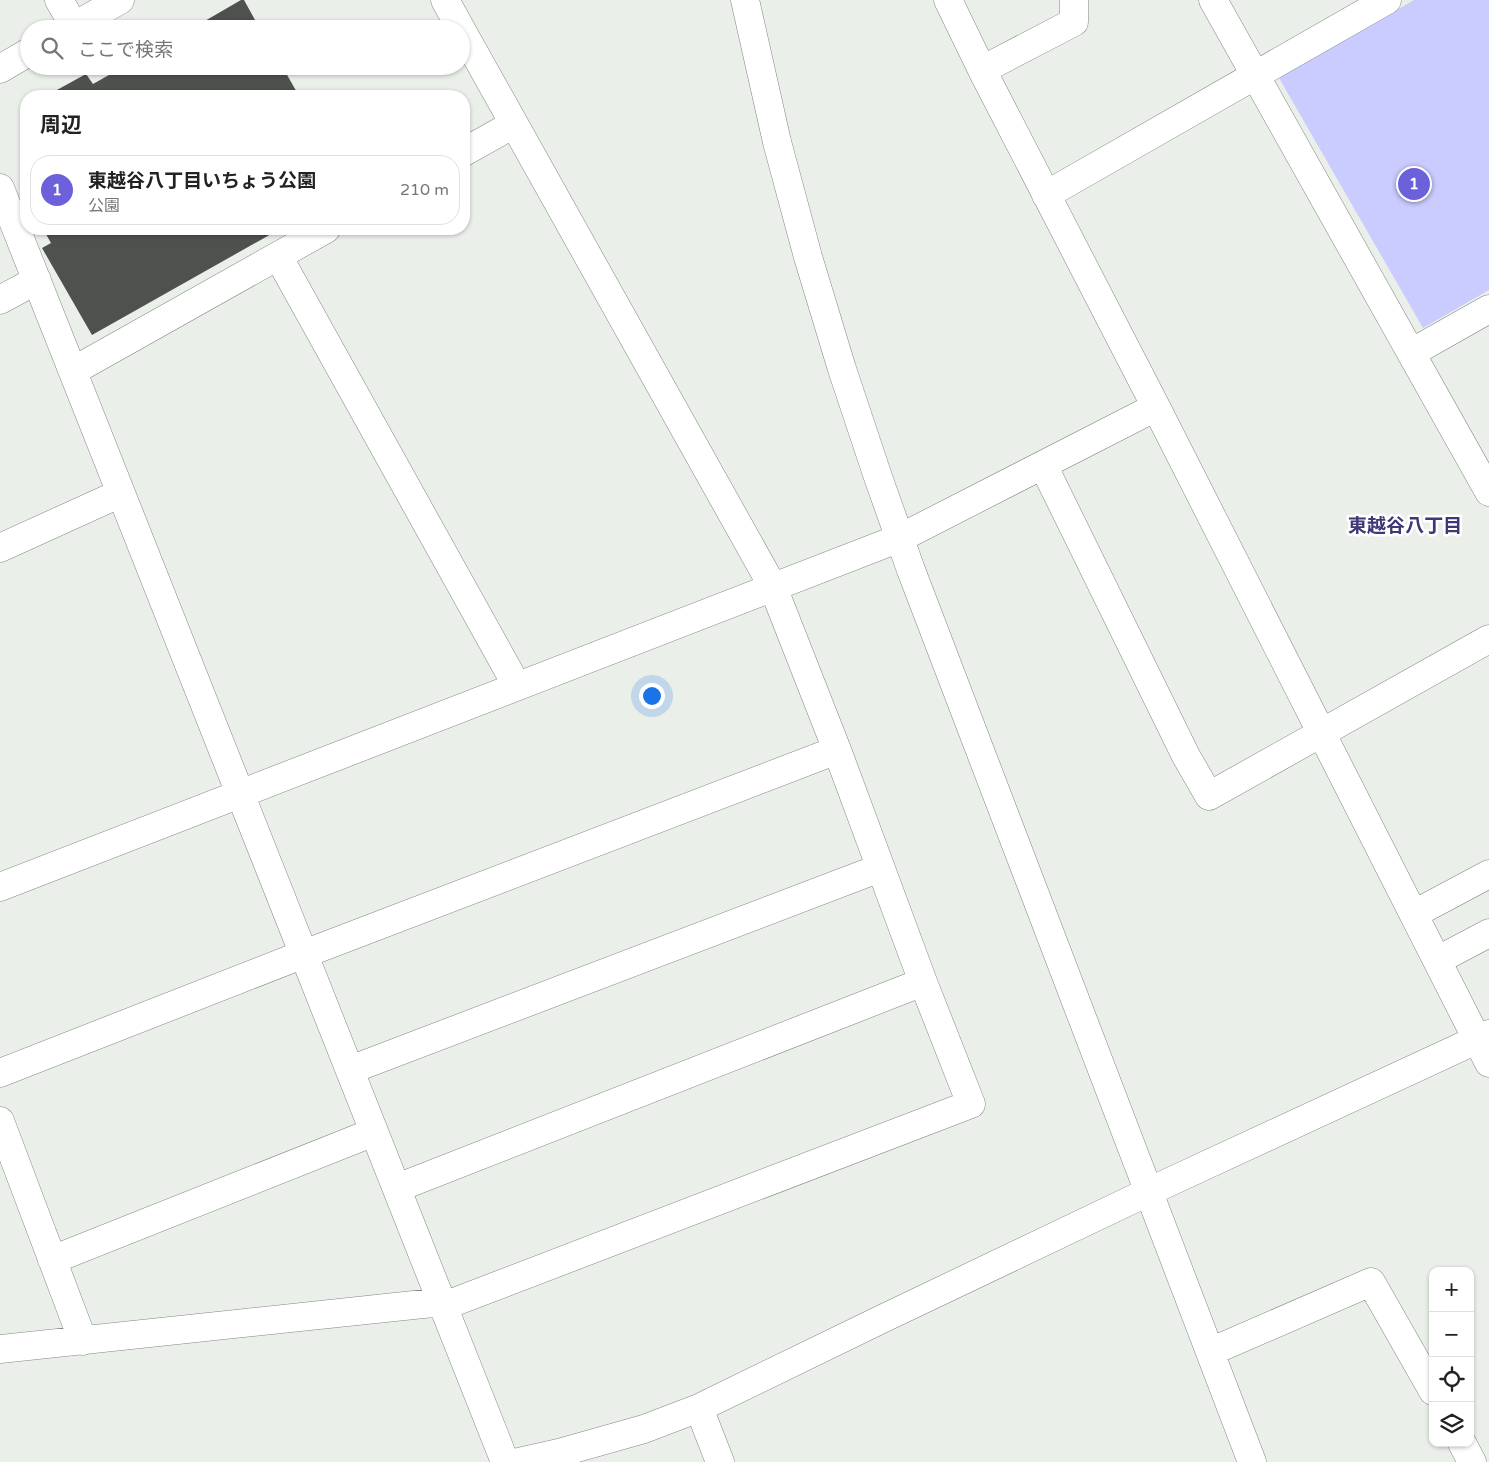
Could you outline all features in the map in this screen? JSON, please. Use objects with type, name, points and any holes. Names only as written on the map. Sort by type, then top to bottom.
[{"type":"street","points":[[59,0],[68,20]]},
{"type":"street","points":[[84,20],[120,0]]},
{"type":"street","points":[[445,0],[456,20]]},
{"type":"street","points":[[745,0],[777,142],[808,257],[842,369],[878,477],[914,580],[1252,1462]]},
{"type":"street","points":[[519,1462],[559,1453],[644,1429],[698,1408],[1148,1192],[1485,1045],[1438,960],[1321,734],[948,0]]},
{"type":"street","points":[[982,70],[1074,22],[1074,0]]},
{"type":"street","points":[[1213,0],[1489,492]]},
{"type":"street","points":[[1046,195],[1388,0]]},
{"type":"street","points":[[0,1349],[443,1304],[971,1104],[773,587],[470,45]]},
{"type":"street","points":[[0,68],[20,57]]},
{"type":"street","points":[[470,149],[514,124]]},
{"type":"street","points":[[0,188],[505,1462]]},
{"type":"street","points":[[73,371],[315,235]]},
{"type":"street","points":[[278,256],[517,686]]},
{"type":"street","points":[[0,300],[37,280]]},
{"type":"street","points":[[1411,353],[1489,309]]},
{"type":"street","points":[[0,887],[900,538],[1156,407]]},
{"type":"street","points":[[1043,465],[1186,756],[1209,796],[1489,639]]},
{"type":"street","points":[[0,548],[121,493]]},
{"type":"street","points":[[0,1073],[304,954],[837,750]]},
{"type":"street","points":[[350,1070],[880,868]]},
{"type":"street","points":[[1414,914],[1489,874]]},
{"type":"street","points":[[1438,960],[1489,933]]},
{"type":"street","points":[[397,1188],[924,982]]},
{"type":"street","points":[[0,1121],[83,1341]]},
{"type":"street","points":[[52,1260],[374,1132]]},
{"type":"street","points":[[1210,1352],[1371,1282],[1429,1384]]},
{"type":"street","points":[[698,1408],[720,1462]]},
{"type":"street","points":[[1464,1447],[1472,1462]]},
{"type":"shaded area","points":[[1414,0],[1489,0],[1489,290],[1423,328],[1279,78]]},
{"type":"building","points":[[244,0],[255,20],[207,20]]},
{"type":"building","points":[[84,75],[87,75],[93,84],[109,75],[287,75],[296,90],[57,90]]},
{"type":"building","points":[[46,235],[269,235],[92,335],[42,248],[51,243]]},
{"type":"place","name":"東越谷八丁目いちょう公園","points":[[1414,184]]},
{"type":"district","name":"東越谷八丁目","points":[[1405,525]]}]
